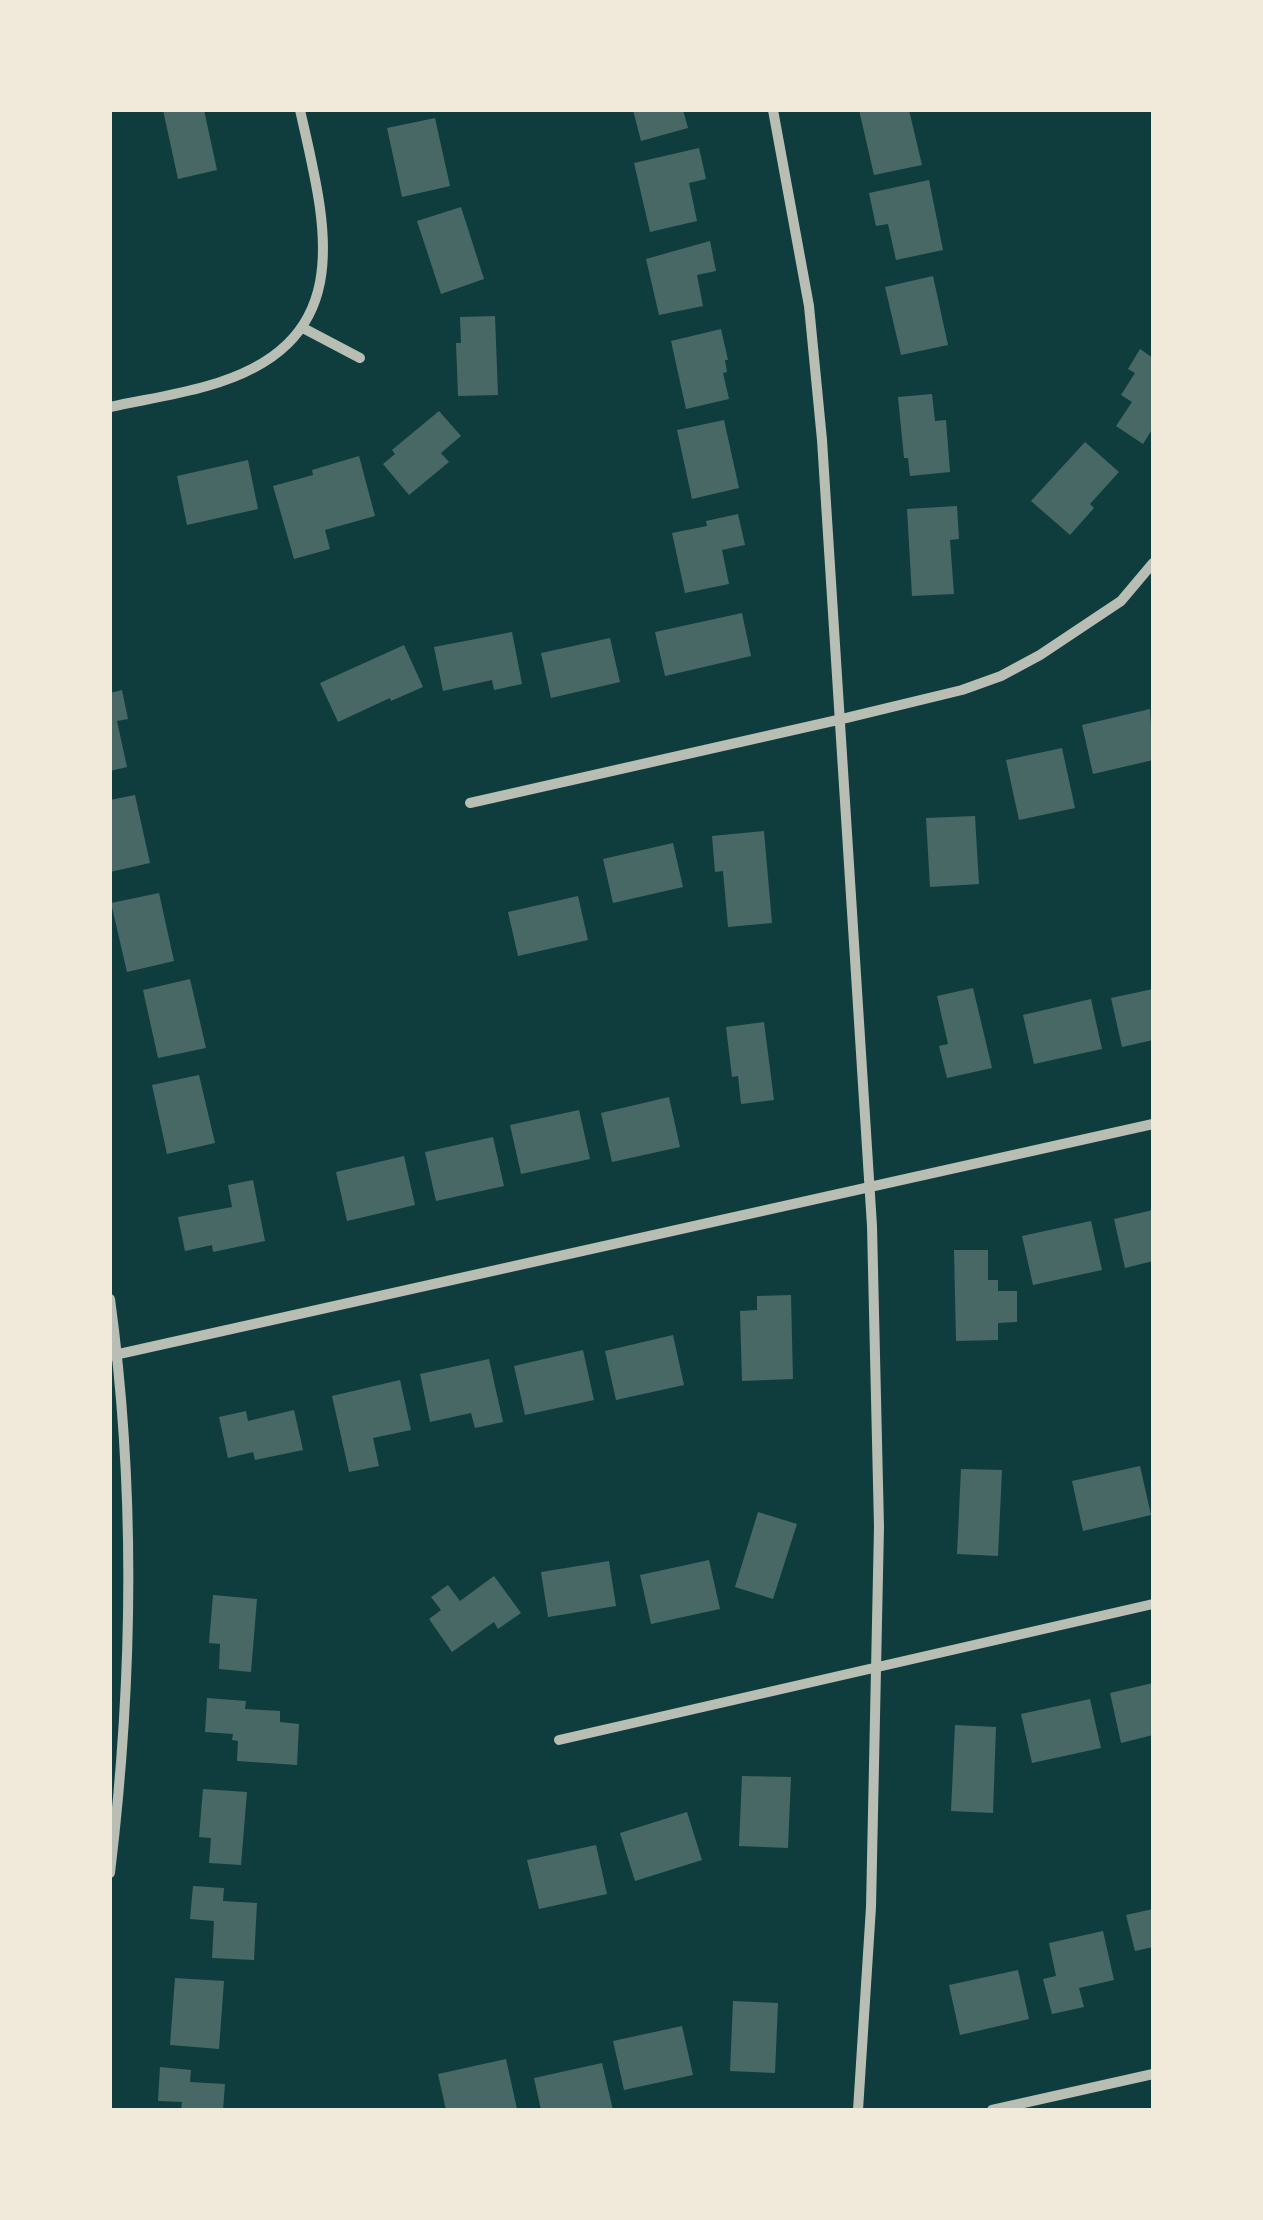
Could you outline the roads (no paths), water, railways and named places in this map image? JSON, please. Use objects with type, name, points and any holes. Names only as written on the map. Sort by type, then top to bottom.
[{"type":"street","points":[[110,407],[210,385],[243,373],[287,346],[303,328],[321,287],[324,246],[320,197],[300,110]]},
{"type":"street","points":[[773,110],[809,306],[822,440],[870,1187],[879,1527],[871,1907],[858,2110]]},
{"type":"street","points":[[303,328],[360,358]]},
{"type":"street","points":[[470,803],[962,690],[1001,676],[1121,601],[1153,563]]},
{"type":"street","points":[[114,1355],[1153,1124]]},
{"type":"street","points":[[110,1299],[129,1556],[126,1702],[110,1872]]},
{"type":"street","points":[[559,1740],[1153,1604]]},
{"type":"street","points":[[992,2110],[1153,2074]]}]
